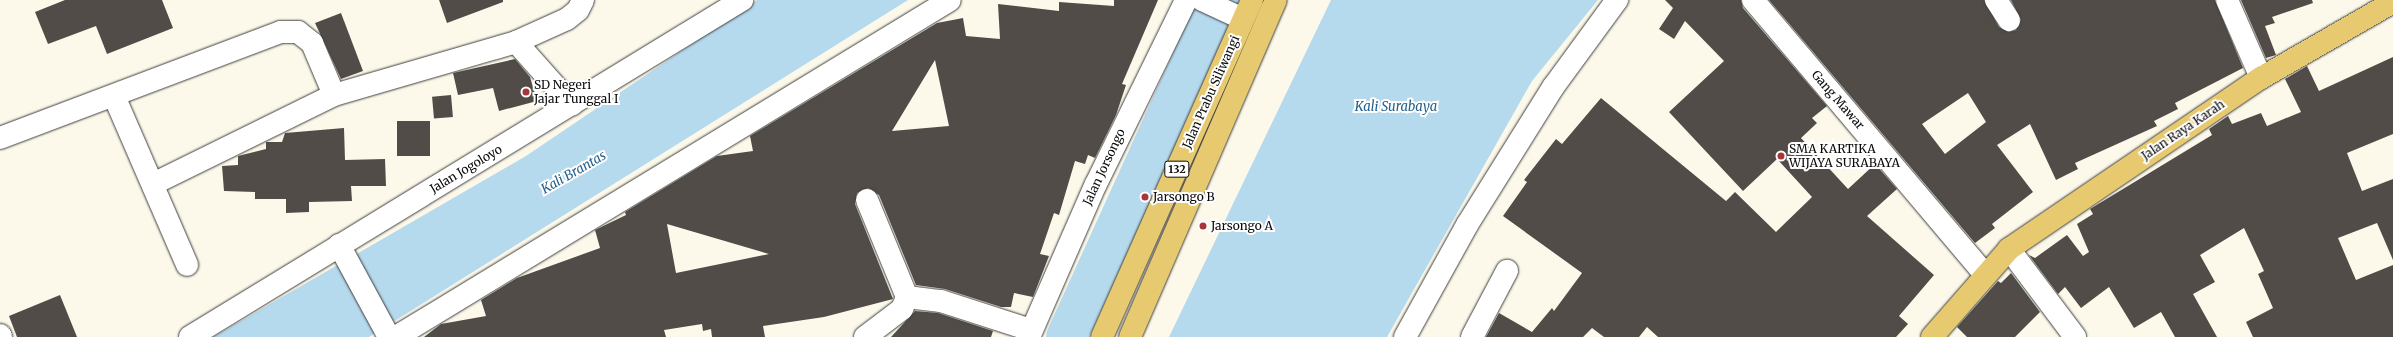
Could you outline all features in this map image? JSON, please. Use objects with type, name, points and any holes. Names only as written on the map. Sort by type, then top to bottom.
[{"type":"main road","name":"Jalan Prabu Siliwangi","points":[[1130,337],[1276,0]]},
{"type":"main road","name":"Jalan Raya Karah","points":[[1932,337],[1984,273],[2009,249],[2261,78],[2393,2]]},
{"type":"main road","name":"Jalan Prabu Siliwangi","points":[[1102,337],[1244,12]]},
{"type":"street","points":[[152,184],[334,95],[516,42],[567,19],[578,10],[583,0]]},
{"type":"street","name":"Jalan Jogoloyo","points":[[190,337],[342,250],[742,0]]},
{"type":"street","points":[[342,250],[391,336],[950,0]]},
{"type":"street","name":"Jalan Jorsongo","points":[[1030,334],[1096,184],[1186,0]]},
{"type":"street","points":[[1202,0],[1244,12]]},
{"type":"street","points":[[1405,337],[1467,225],[1554,86],[1617,0]]},
{"type":"street","name":"Gang Mawar","points":[[1753,0],[1984,273]]},
{"type":"street","points":[[1996,0],[2009,20]]},
{"type":"street","points":[[2227,0],[2261,78]]},
{"type":"street","points":[[0,138],[281,32],[298,32],[312,43],[334,95]]},
{"type":"street","points":[[516,42],[572,105]]},
{"type":"street","points":[[114,96],[187,265]]},
{"type":"street","points":[[865,337],[902,309],[907,297],[867,200]]},
{"type":"street","points":[[2009,249],[2076,337]]},
{"type":"street","points":[[1472,337],[1507,270]]},
{"type":"street","points":[[907,297],[941,301],[1030,334]]},
{"type":"water","name":"Kali Brantas","points":[[757,0],[908,0],[369,337],[213,337],[526,156]]},
{"type":"water","name":"Kali Surabaya","points":[[1331,0],[1598,0],[1532,81],[1387,337],[1169,337]]},
{"type":"building","points":[[65,0],[162,0],[173,28],[107,54],[96,26],[48,44],[35,12]]},
{"type":"building","points":[[439,0],[503,0],[503,2],[447,23]]},
{"type":"building","points":[[1114,0],[1158,0],[1122,84],[1126,85],[1116,115],[1095,158],[1088,155],[1085,164],[1075,161],[1059,215],[1054,213],[1040,254],[1049,256],[1033,297],[1014,293],[1011,307],[1001,307],[945,289],[916,285],[879,195],[868,188],[857,193],[855,204],[893,299],[824,317],[763,326],[765,337],[712,337],[711,329],[703,331],[702,324],[664,330],[666,337],[424,337],[441,324],[486,316],[481,300],[517,278],[600,248],[595,230],[626,215],[625,212],[717,156],[753,151],[750,136],[937,23],[963,18],[966,36],[1000,39],[998,4],[1059,11],[1059,2],[1114,6]],"holes":[[[935,60],[949,126],[892,131]],[[667,224],[769,254],[676,273]]]},
{"type":"building","points":[[1665,0],[1741,0],[1743,8],[1827,106],[1812,118],[1817,123],[1801,138],[1848,189],[1875,164],[1897,189],[1867,216],[1934,275],[1899,316],[1908,324],[1896,337],[1658,337],[1647,327],[1639,337],[1604,337],[1592,328],[1583,337],[1486,337],[1499,313],[1532,332],[1552,308],[1554,311],[1582,273],[1503,216],[1527,182],[1524,180],[1556,139],[1562,144],[1601,98],[1726,201],[1735,192],[1776,232],[1812,197],[1777,159],[1743,191],[1669,112],[1724,61],[1685,21],[1674,39],[1659,29],[1673,8]]},
{"type":"building","points":[[1769,0],[1984,0],[1999,27],[2009,32],[2016,30],[2021,20],[2011,0],[2215,0],[2243,68],[2175,103],[2178,109],[2154,121],[2157,126],[2075,163],[2078,169],[2056,180],[2030,124],[1997,145],[2033,192],[1992,224],[1995,228],[1975,243]],"holes":[[[1968,93],[1986,122],[1945,154],[1922,124]]]},
{"type":"building","points":[[2241,0],[2312,0],[2313,3],[2272,17],[2275,23],[2265,26],[2276,55],[2266,58]]},
{"type":"building","points":[[341,13],[363,71],[341,79],[315,23]]},
{"type":"building","points":[[2393,57],[2393,134],[2347,153],[2362,191],[2393,179],[2393,260],[2377,223],[2338,238],[2356,280],[2393,265],[2393,337],[2253,337],[2246,322],[2273,308],[2258,274],[2264,271],[2244,228],[2200,255],[2215,282],[2193,294],[2217,337],[2175,337],[2161,312],[2134,328],[2109,287],[2081,308],[2065,287],[2058,294],[2029,255],[2035,258],[2067,235],[2083,256],[2089,252],[2077,224],[2093,214],[2090,209],[2212,135],[2209,129],[2228,116],[2232,124],[2261,113],[2267,126],[2301,112],[2285,79],[2307,66],[2319,91]]},
{"type":"building","points":[[515,59],[530,77],[537,101],[499,111],[493,88],[458,95],[453,73]]},
{"type":"building","points":[[451,95],[453,117],[434,119],[432,97]]},
{"type":"building","points":[[397,121],[430,121],[430,156],[397,156]]},
{"type":"building","points":[[344,128],[345,160],[385,159],[386,186],[351,186],[352,201],[309,202],[309,212],[286,213],[286,199],[255,199],[255,192],[224,191],[222,166],[238,165],[238,156],[266,149],[266,142],[282,142],[285,133]]},
{"type":"building","points":[[2011,273],[2040,312],[2015,337],[1967,337],[1957,327],[1998,281],[2001,283]]},
{"type":"building","points":[[60,295],[77,337],[17,337],[9,316]]},
{"type":"building","points":[[915,311],[938,313],[993,331],[991,337],[891,337]]},
{"type":"waterway","points":[[1066,337],[1219,0]]},
{"type":"place","name":"SD Negeri Jajar Tunggal I","points":[[526,92]]},
{"type":"place","name":"SMA KARTIKA WIJAYA SURABAYA","points":[[1781,156]]},
{"type":"place","name":"Jarsongo B","points":[[1145,197]]},
{"type":"place","name":"Jarsongo A","points":[[1203,226]]}]
